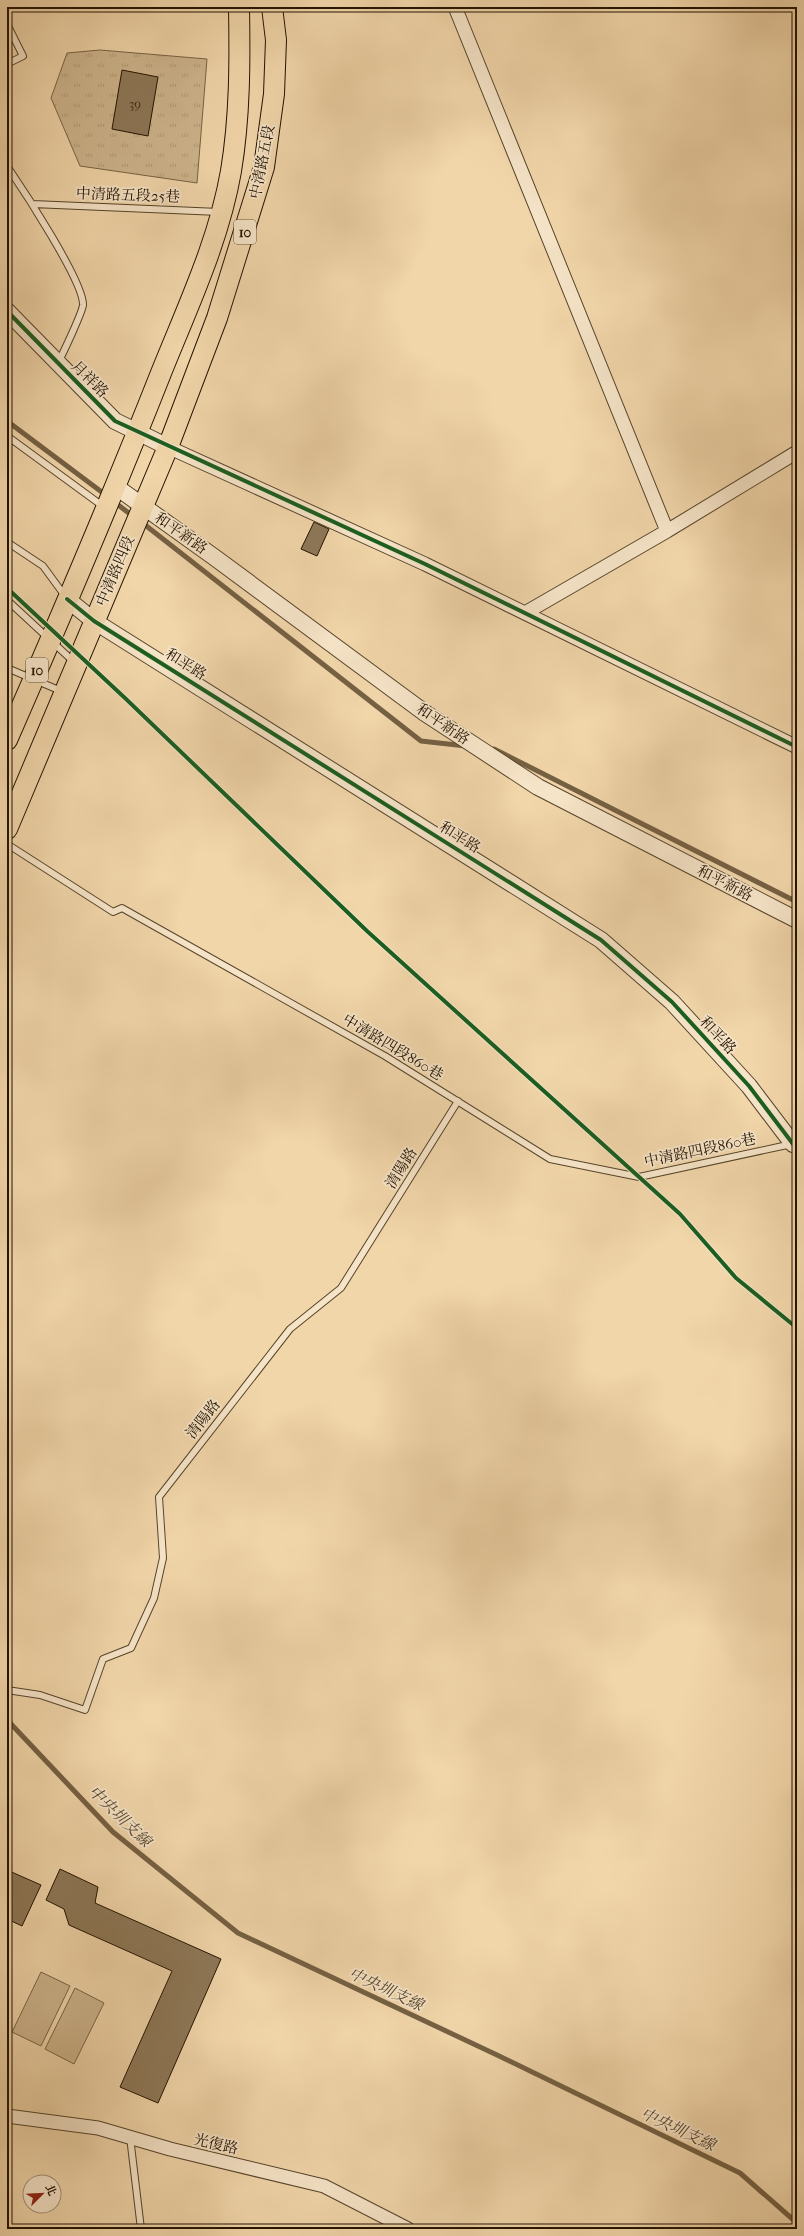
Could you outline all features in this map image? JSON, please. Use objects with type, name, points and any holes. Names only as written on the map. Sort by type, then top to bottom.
[{"type":"main road","name":"中清路五段","points":[[138,432],[199,280],[222,212],[231,170],[238,102],[240,56],[239,7]]},
{"type":"main road","name":"中清路五段","points":[[168,447],[217,318],[264,166],[274,94],[276,40],[272,7]]},
{"type":"main road","name":"10","points":[[7,740],[138,432]]},
{"type":"main road","name":"中清路四段","points":[[7,829],[168,447]]},
{"type":"street","points":[[455,7],[667,532]]},
{"type":"street","name":"月祥路","points":[[7,312],[115,421],[168,447]]},
{"type":"street","points":[[168,447],[338,523],[797,747]]},
{"type":"street","points":[[525,613],[667,532],[797,452]]},
{"type":"street","name":"和平新路","points":[[110,497],[139,515],[425,713],[538,787],[797,920]]},
{"type":"street","name":"和平路","points":[[67,599],[94,621],[601,940],[672,1002],[749,1086],[795,1144]]},
{"type":"street","name":"光復路","points":[[7,2116],[98,2128],[170,2149],[324,2186],[408,2229]]},
{"type":"lane","points":[[7,24],[23,56],[7,64]]},
{"type":"lane","points":[[7,166],[33,204],[77,284],[83,305],[58,364]]},
{"type":"lane","name":"中清路五段25巷","points":[[33,204],[222,212]]},
{"type":"lane","points":[[7,436],[110,497]]},
{"type":"lane","points":[[7,542],[43,566],[67,599]]},
{"type":"lane","points":[[7,600],[76,664]]},
{"type":"lane","points":[[7,668],[65,692]]},
{"type":"lane","name":"中清路四段860巷","points":[[7,844],[113,912],[122,908],[385,1056],[550,1159],[639,1177],[795,1144]]},
{"type":"lane","name":"清陽路","points":[[7,1690],[40,1695],[85,1710],[103,1659],[131,1648],[154,1598],[163,1558],[159,1497],[290,1329],[341,1288],[458,1102]]},
{"type":"lane","points":[[130,2137],[141,2229]]},
{"type":"lane","points":[[794,2229],[797,2224]]},
{"type":"green space","points":[[100,50],[207,59],[197,183],[80,166],[51,98],[67,53]]},
{"type":"green space","points":[[41,1972],[70,1986],[41,2046],[12,2032]]},
{"type":"green space","points":[[75,1988],[104,2003],[74,2064],[45,2049]]},
{"type":"building","points":[[122,70],[158,77],[148,136],[112,129]]},
{"type":"building","points":[[314,522],[329,529],[317,556],[301,549]]},
{"type":"building","points":[[60,1869],[98,1887],[95,1903],[221,1959],[158,2103],[120,2087],[172,1971],[69,1925],[64,1909],[46,1900]]},
{"type":"building","points":[[7,1870],[41,1885],[22,1926],[7,1919]]},
{"type":"waterway","points":[[7,421],[107,496]]},
{"type":"waterway","points":[[113,501],[134,517]]},
{"type":"waterway","points":[[140,521],[421,741],[466,746]]},
{"type":"waterway","points":[[494,749],[797,902]]},
{"type":"waterway","name":"中央圳支線","points":[[7,1717],[11,1724],[113,1832],[238,1933],[497,2055],[740,2173],[797,2223]]},
{"type":"cycle path","points":[[7,311],[115,421],[425,564],[797,747]]},
{"type":"cycle path","points":[[7,588],[126,699],[367,931],[680,1214],[736,1278],[797,1328]]},
{"type":"cycle path","points":[[67,599],[94,621],[601,940],[672,1002],[749,1086],[793,1144],[797,1145]]}]
